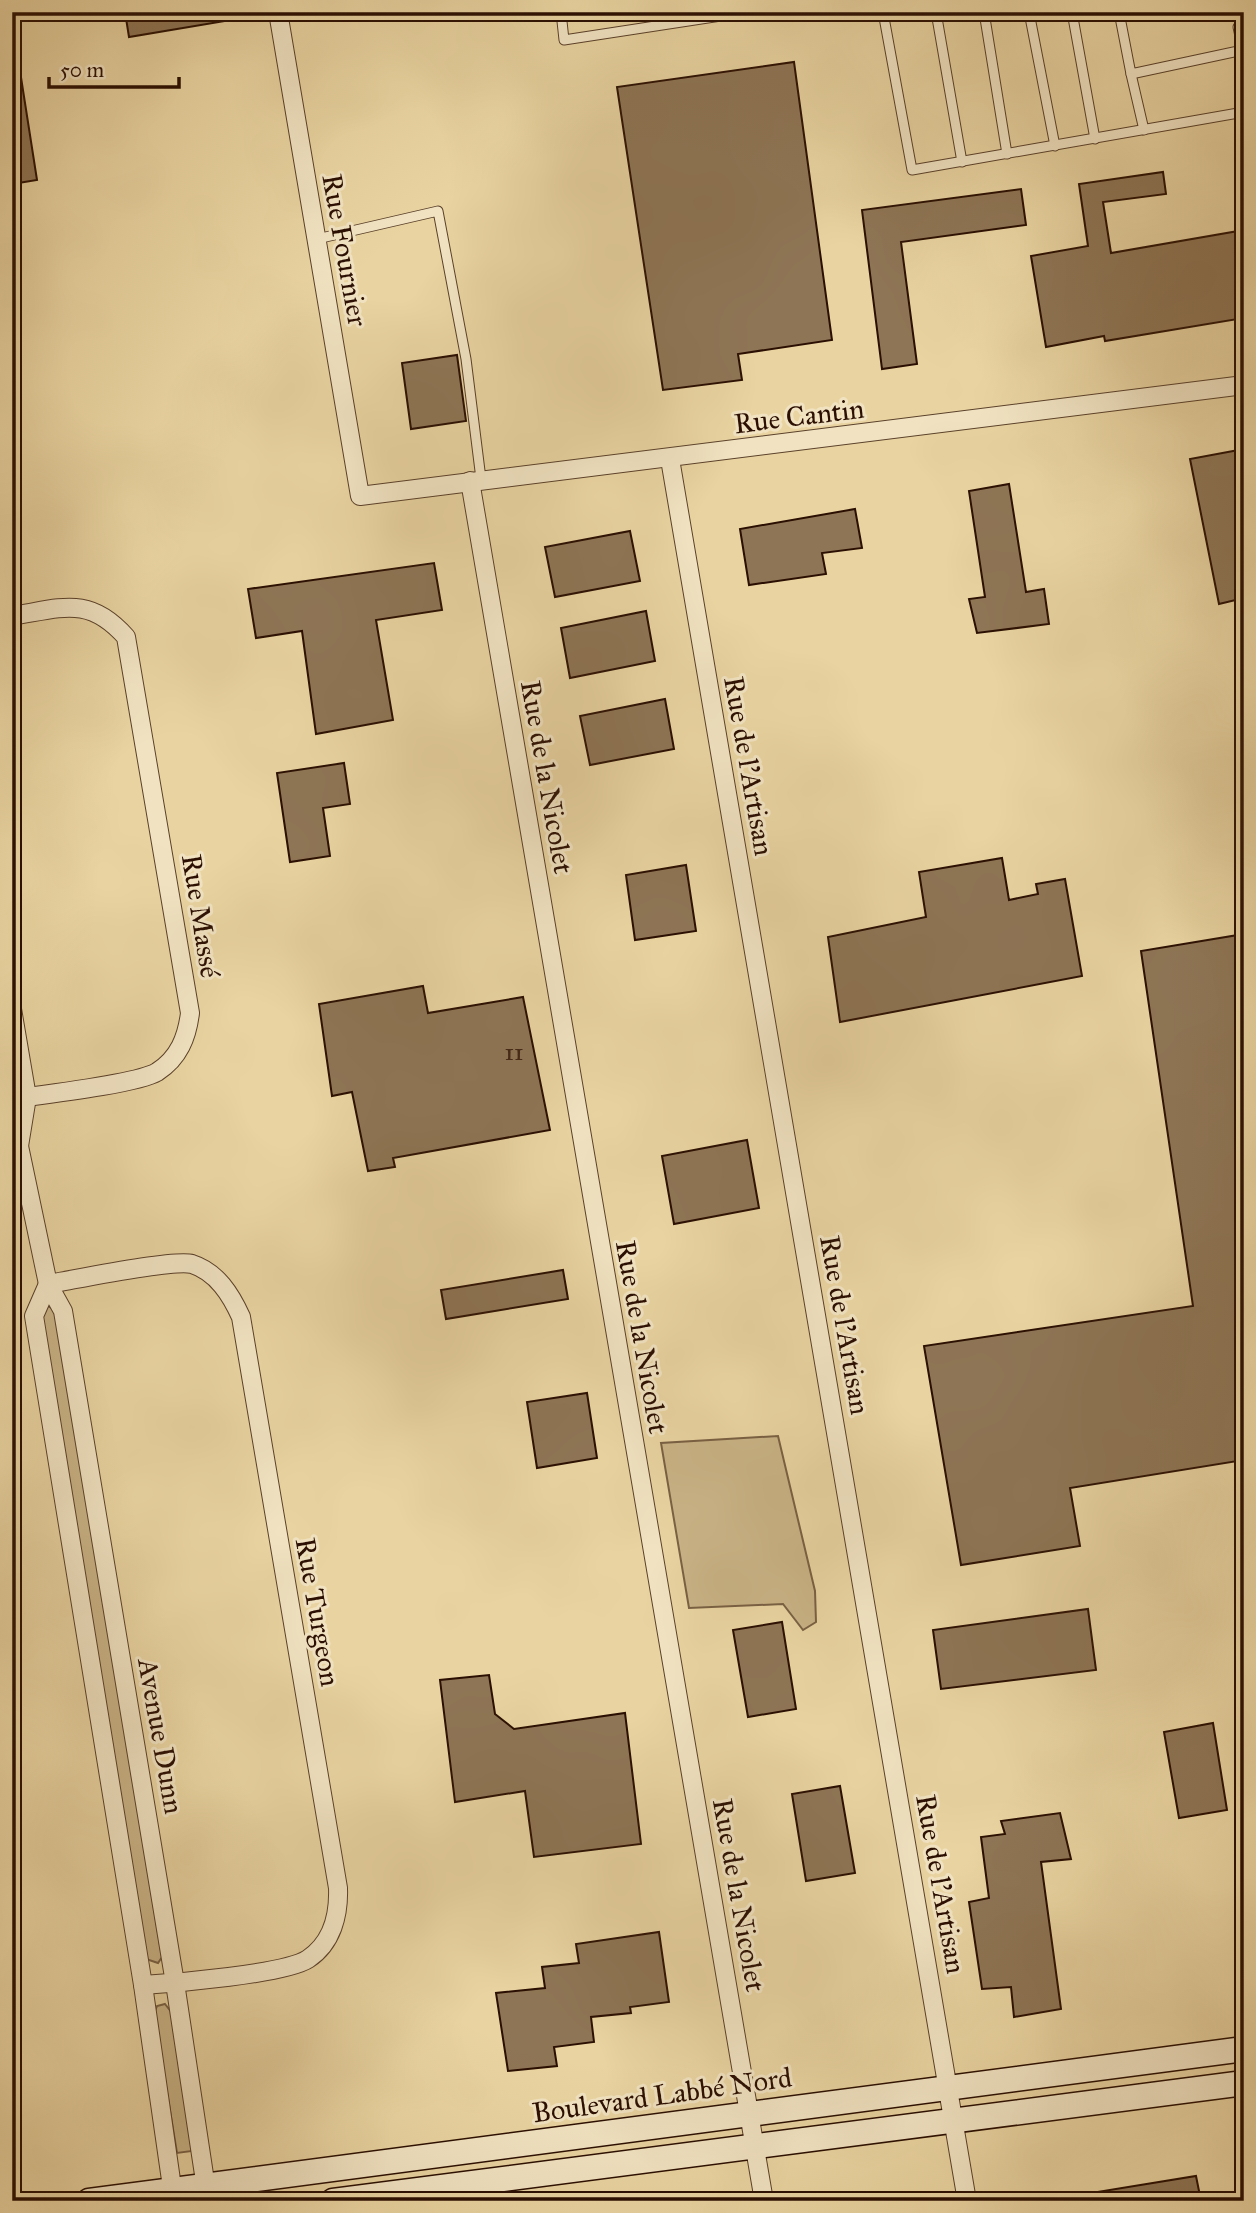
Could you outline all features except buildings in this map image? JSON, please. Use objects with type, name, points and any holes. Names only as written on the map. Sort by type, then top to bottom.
[{"type":"main road","name":"Boulevard Labbé Nord","points":[[89,2201],[208,2194],[749,2113],[1244,2049]]},
{"type":"main road","points":[[333,2201],[1244,2083]]},
{"type":"street","name":"Rue Fournier","points":[[278,12],[360,496]]},
{"type":"street","name":"Rue Cantin","points":[[360,496],[1244,385]]},
{"type":"street","name":"Rue de l'Artisan","points":[[670,458],[967,2201]]},
{"type":"street","name":"Rue de la Nicolet","points":[[475,480],[764,2201]]},
{"type":"street","name":"Rue Massé","points":[[12,616],[86,607],[111,619],[126,637],[190,1013],[187,1035],[177,1054],[156,1073],[20,1098]]},
{"type":"street","name":"Avenue Dunn","points":[[12,1009],[20,1098],[16,1140],[20,1191],[48,1284],[63,1311],[176,1983],[208,2194]]},
{"type":"street","name":"Rue Turgeon","points":[[48,1284],[182,1263],[191,1264],[206,1271],[229,1292],[242,1317],[338,1888],[338,1910],[330,1935],[307,1960],[279,1968],[176,1983],[143,1985]]},
{"type":"street","name":"Avenue Dunn","points":[[48,1284],[34,1315],[143,1985],[174,2196]]},
{"type":"lane","points":[[561,12],[564,40],[747,12]]},
{"type":"lane","points":[[672,12],[673,23]]},
{"type":"lane","points":[[883,12],[912,170],[1244,112]]},
{"type":"lane","points":[[936,12],[962,162]]},
{"type":"lane","points":[[984,12],[1007,154]]},
{"type":"lane","points":[[1029,12],[1055,146]]},
{"type":"lane","points":[[1072,12],[1096,139]]},
{"type":"lane","points":[[1119,12],[1144,130]]},
{"type":"lane","points":[[1130,74],[1243,53],[1238,27],[1244,26]]},
{"type":"lane","points":[[317,239],[438,211],[466,359],[475,480]]},
{"type":"shaded area","points":[[48,1306],[56,1310],[162,1957],[158,1963],[146,1959],[38,1313]]},
{"type":"shaded area","points":[[778,1436],[815,1591],[816,1622],[803,1630],[783,1604],[689,1608],[661,1443]]},
{"type":"shaded area","points":[[165,2004],[172,2013],[192,2151],[177,2153],[154,2013],[157,2006]]}]
